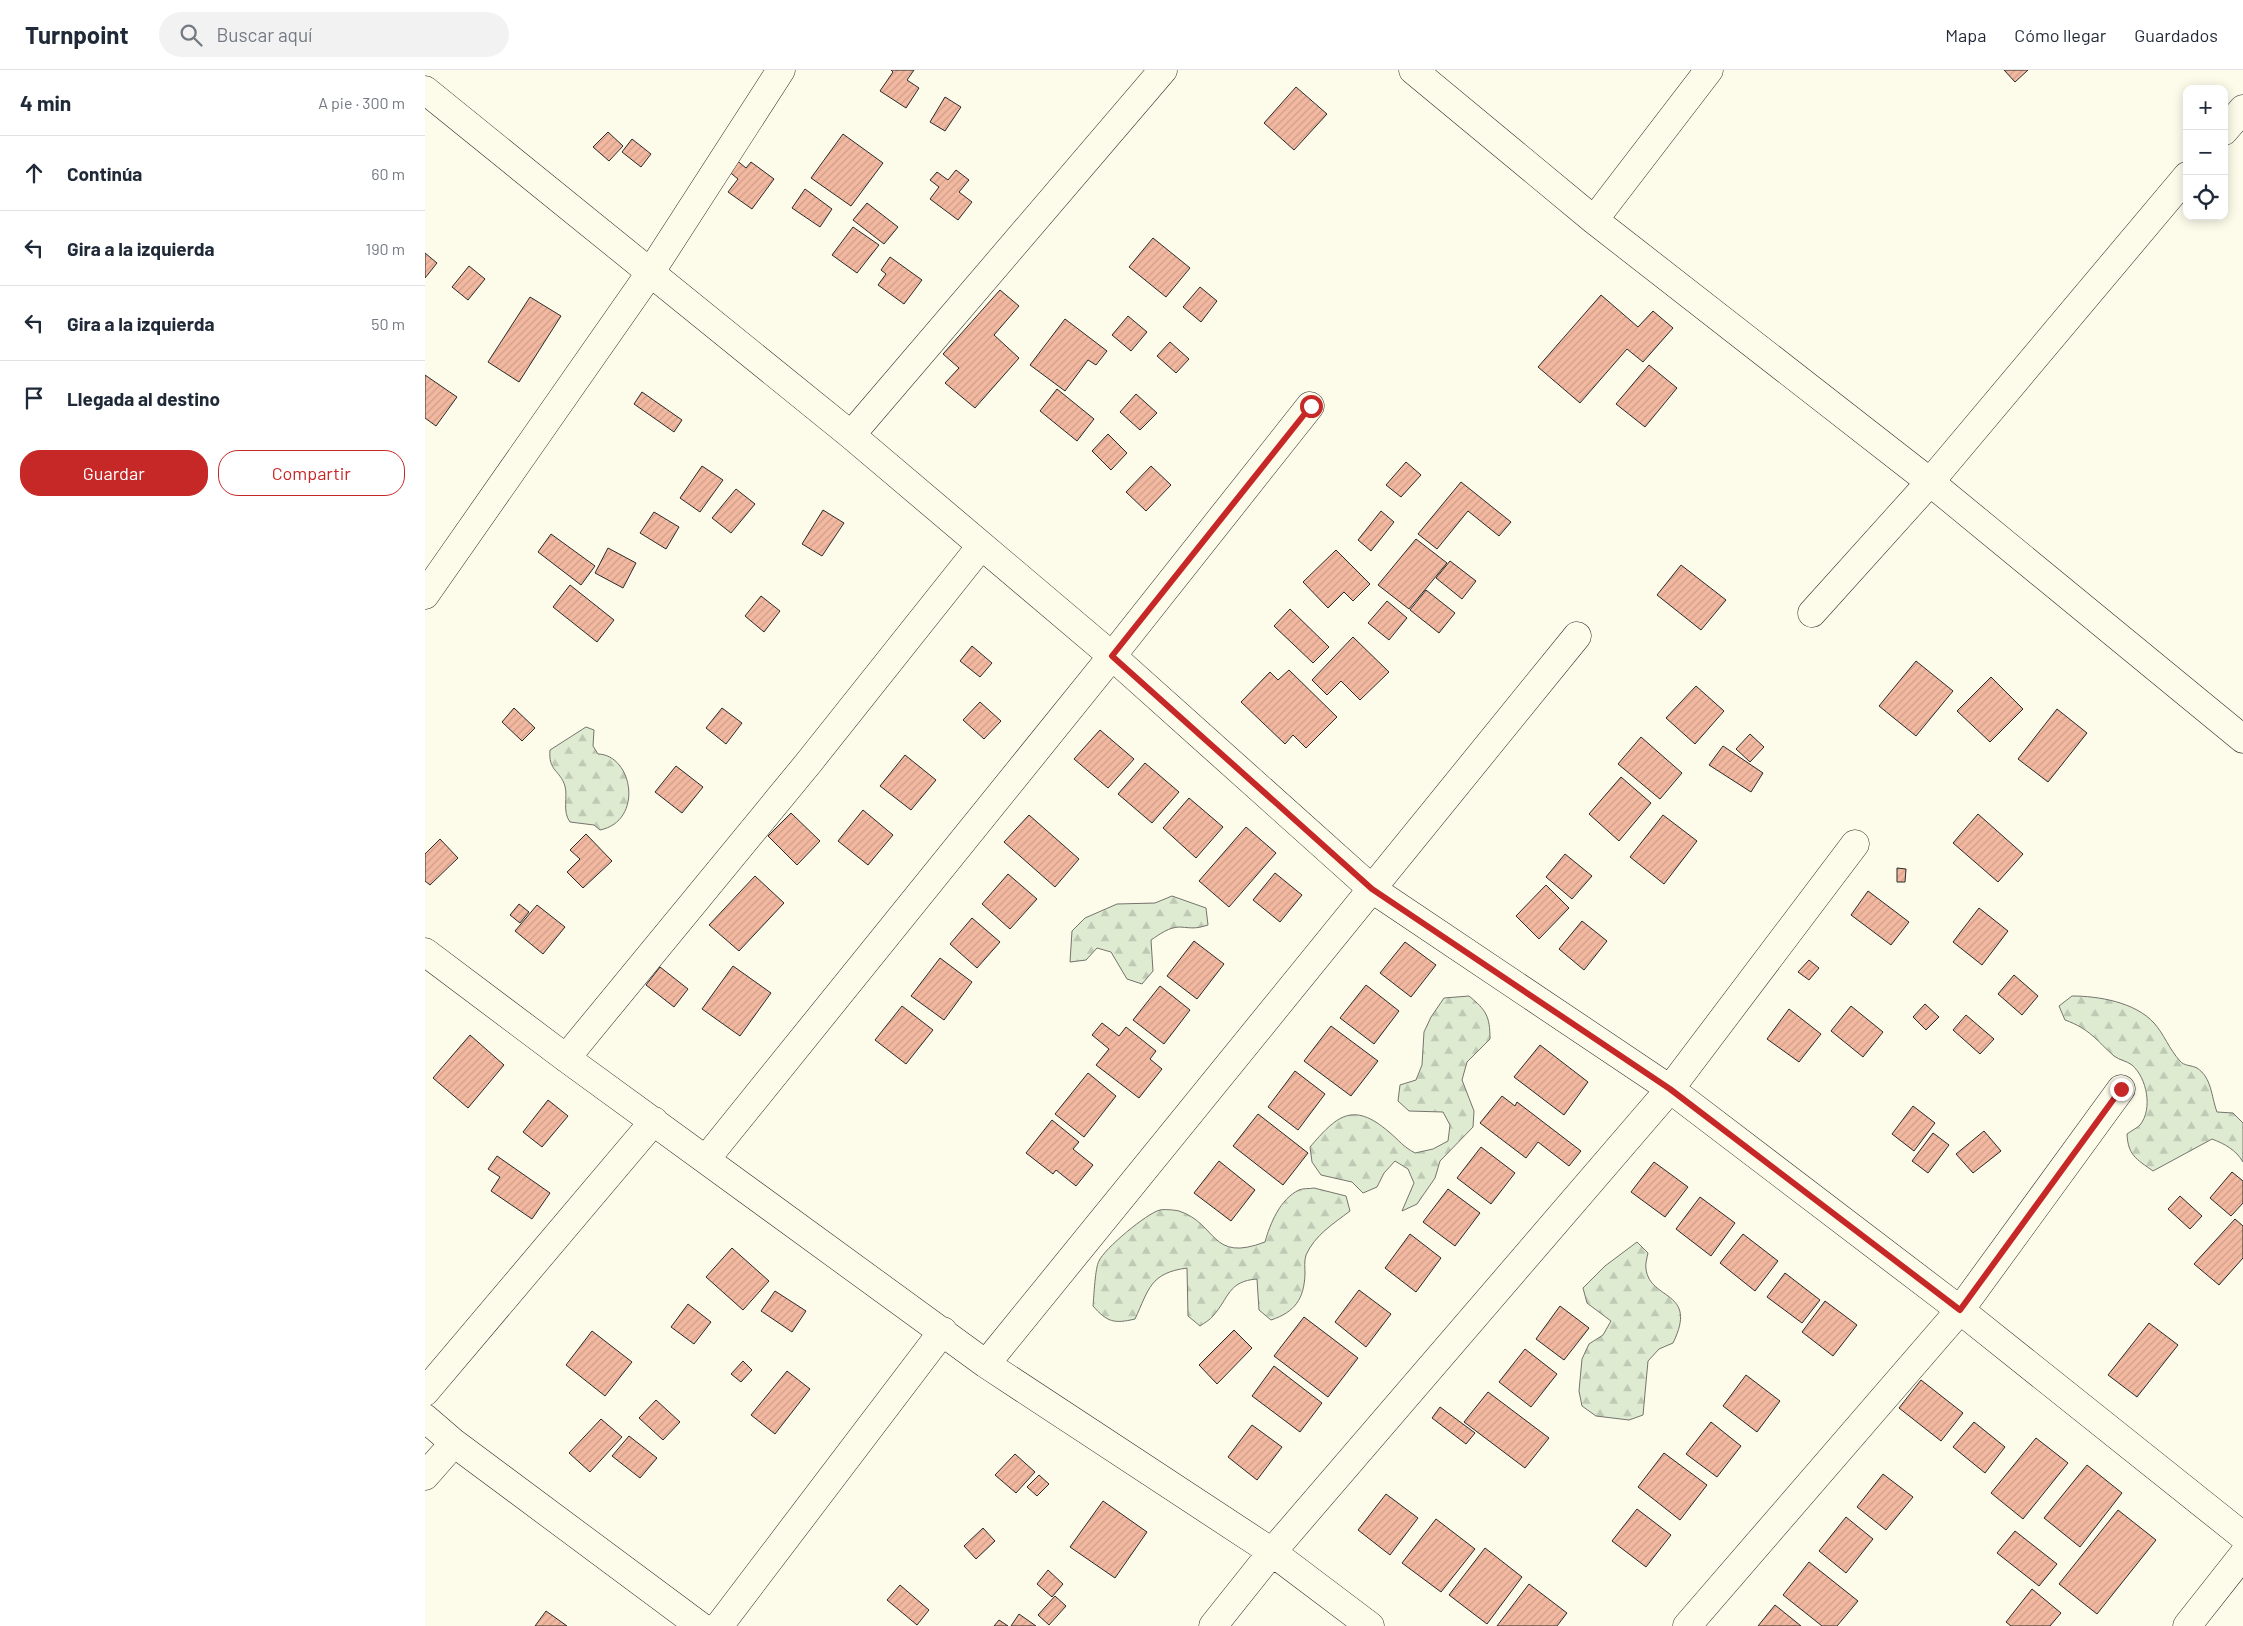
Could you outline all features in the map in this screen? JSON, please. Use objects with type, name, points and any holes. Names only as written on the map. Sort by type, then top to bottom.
[{"type":"street","points":[[425,594],[650,273],[781,70]]},
{"type":"street","points":[[851,436],[1163,70]]},
{"type":"street","points":[[1413,70],[1594,220],[1931,482],[2243,738]]},
{"type":"street","points":[[1594,220],[1709,70]]},
{"type":"street","points":[[425,90],[851,436],[1112,656],[1372,889],[1670,1089],[1960,1310],[2243,1536]]},
{"type":"street","points":[[2226,130],[2243,109]]},
{"type":"street","points":[[1812,613],[1931,482],[2183,181]]},
{"type":"street","points":[[707,1160],[1311,406]]},
{"type":"street","points":[[566,1058],[810,761],[981,546]]},
{"type":"street","points":[[985,1364],[1577,636]]},
{"type":"street","points":[[1213,1626],[1272,1552],[1670,1089],[1855,844]]},
{"type":"street","points":[[425,952],[566,1058],[943,1331],[985,1364],[1272,1552],[1370,1626]]},
{"type":"street","points":[[1687,1626],[1960,1310],[2121,1089]]},
{"type":"street","points":[[425,1392],[654,1121]]},
{"type":"street","points":[[719,1626],[943,1331]]},
{"type":"street","points":[[425,1418],[455,1443],[699,1626]]},
{"type":"street","points":[[425,1476],[455,1443]]},
{"type":"street","points":[[2187,1626],[2243,1554]]},
{"type":"green space","points":[[586,727],[594,730],[593,746],[598,754],[610,757],[619,765],[626,776],[629,789],[628,802],[623,814],[614,824],[600,830],[594,825],[570,822],[566,813],[565,786],[550,757],[550,750]]},
{"type":"green space","points":[[1172,896],[1206,908],[1208,925],[1197,928],[1172,928],[1151,940],[1153,971],[1142,984],[1127,979],[1111,952],[1097,948],[1086,960],[1070,962],[1072,931],[1085,918],[1117,904],[1155,903]]},
{"type":"green space","points":[[1469,996],[1486,1014],[1490,1031],[1490,1039],[1467,1062],[1462,1080],[1474,1111],[1473,1127],[1440,1161],[1435,1178],[1417,1204],[1402,1211],[1414,1183],[1408,1169],[1395,1161],[1384,1173],[1377,1187],[1363,1193],[1352,1182],[1321,1175],[1312,1162],[1310,1147],[1328,1128],[1345,1116],[1355,1115],[1376,1122],[1415,1153],[1433,1149],[1448,1141],[1450,1125],[1443,1112],[1409,1111],[1398,1101],[1400,1085],[1416,1080],[1422,1065],[1424,1032],[1431,1017],[1444,998]]},
{"type":"green space","points":[[2072,996],[2093,997],[2127,1005],[2154,1023],[2180,1061],[2183,1064],[2197,1068],[2206,1077],[2217,1112],[2233,1113],[2243,1123],[2243,1162],[2230,1148],[2212,1139],[2153,1171],[2138,1160],[2131,1152],[2127,1134],[2140,1125],[2144,1118],[2147,1102],[2145,1085],[2132,1065],[2114,1056],[2087,1031],[2065,1020],[2059,1006]]},
{"type":"green space","points":[[1314,1188],[1346,1196],[1350,1211],[1325,1230],[1314,1242],[1305,1257],[1303,1291],[1292,1309],[1279,1317],[1271,1320],[1259,1310],[1257,1279],[1247,1280],[1235,1287],[1212,1317],[1200,1326],[1188,1316],[1187,1268],[1175,1270],[1158,1278],[1148,1291],[1135,1319],[1111,1320],[1093,1306],[1099,1261],[1109,1248],[1127,1232],[1154,1213],[1162,1210],[1179,1211],[1192,1217],[1224,1245],[1234,1248],[1247,1247],[1265,1242],[1277,1213],[1286,1199],[1301,1189]]},
{"type":"green space","points":[[1637,1242],[1648,1253],[1646,1267],[1649,1279],[1677,1305],[1680,1314],[1679,1326],[1673,1343],[1659,1349],[1648,1361],[1643,1415],[1629,1420],[1596,1416],[1582,1406],[1579,1391],[1582,1359],[1589,1344],[1603,1335],[1611,1321],[1587,1303],[1583,1288],[1605,1266]]},
{"type":"building","points":[[891,70],[914,70],[907,80],[919,88],[906,108],[880,91],[893,72]]},
{"type":"building","points":[[2004,70],[2028,70],[2015,82]]},
{"type":"building","points":[[1296,87],[1327,114],[1294,150],[1264,123]]},
{"type":"building","points":[[945,97],[961,107],[945,131],[930,122]]},
{"type":"building","points":[[608,132],[623,146],[609,161],[593,147]]},
{"type":"building","points":[[843,134],[883,163],[851,206],[811,178]]},
{"type":"building","points":[[632,139],[651,154],[641,167],[622,152]]},
{"type":"building","points":[[735,159],[746,168],[751,162],[774,179],[752,209],[728,192],[738,179],[727,170]]},
{"type":"building","points":[[956,170],[969,180],[959,192],[972,202],[958,220],[930,199],[939,187],[930,180],[937,172],[948,180]]},
{"type":"building","points":[[805,189],[832,209],[820,227],[792,208]]},
{"type":"building","points":[[867,203],[898,227],[884,244],[853,220]]},
{"type":"building","points":[[853,227],[879,245],[857,273],[832,255]]},
{"type":"building","points":[[1153,238],[1190,268],[1166,297],[1129,267]]},
{"type":"building","points":[[425,253],[437,263],[425,278]]},
{"type":"building","points":[[890,257],[922,280],[904,304],[878,285],[886,274],[881,270]]},
{"type":"building","points":[[469,266],[485,279],[468,300],[452,287]]},
{"type":"building","points":[[1200,287],[1217,301],[1201,322],[1183,307]]},
{"type":"building","points":[[1000,290],[1019,306],[994,335],[1019,358],[975,408],[945,383],[959,368],[943,354]]},
{"type":"building","points":[[1601,295],[1638,327],[1653,311],[1673,328],[1643,362],[1627,349],[1580,403],[1538,367]]},
{"type":"building","points":[[530,297],[561,316],[519,382],[488,362]]},
{"type":"building","points":[[1128,316],[1147,332],[1131,351],[1112,335]]},
{"type":"building","points":[[1065,319],[1107,351],[1096,365],[1088,360],[1065,391],[1030,365]]},
{"type":"building","points":[[1170,342],[1189,359],[1176,373],[1157,356]]},
{"type":"building","points":[[1649,365],[1677,388],[1645,427],[1616,404]]},
{"type":"building","points":[[425,375],[457,397],[436,426],[425,418]]},
{"type":"building","points":[[1057,389],[1094,419],[1077,441],[1040,411]]},
{"type":"building","points":[[642,392],[682,420],[674,432],[634,404]]},
{"type":"building","points":[[1136,394],[1157,413],[1140,430],[1120,412]]},
{"type":"building","points":[[1108,434],[1127,453],[1111,470],[1092,451]]},
{"type":"building","points":[[1406,462],[1421,475],[1401,497],[1386,485]]},
{"type":"building","points":[[702,466],[723,480],[700,512],[680,498]]},
{"type":"building","points":[[1151,466],[1171,485],[1146,511],[1126,492]]},
{"type":"building","points":[[1461,482],[1511,522],[1499,536],[1468,511],[1437,549],[1418,534]]},
{"type":"building","points":[[736,489],[755,504],[731,533],[712,518]]},
{"type":"building","points":[[823,510],[844,523],[822,556],[802,544]]},
{"type":"building","points":[[1381,511],[1394,522],[1371,551],[1358,540]]},
{"type":"building","points":[[654,512],[679,527],[666,549],[640,533]]},
{"type":"building","points":[[551,534],[595,566],[581,585],[538,552]]},
{"type":"building","points":[[1416,539],[1447,563],[1409,609],[1378,585]]},
{"type":"building","points":[[608,548],[636,563],[623,588],[595,573]]},
{"type":"building","points":[[1336,550],[1370,584],[1353,601],[1344,592],[1328,608],[1303,582]]},
{"type":"building","points":[[1450,561],[1476,581],[1462,599],[1436,578]]},
{"type":"building","points":[[1681,565],[1726,600],[1701,630],[1657,595]]},
{"type":"building","points":[[570,585],[614,620],[597,642],[553,607]]},
{"type":"building","points":[[1426,590],[1455,613],[1439,633],[1410,610]]},
{"type":"building","points":[[761,596],[780,611],[764,632],[745,616]]},
{"type":"building","points":[[1387,601],[1407,618],[1389,640],[1368,623]]},
{"type":"building","points":[[1290,609],[1329,647],[1313,663],[1274,626]]},
{"type":"building","points":[[1353,637],[1389,672],[1360,700],[1341,681],[1327,695],[1312,680]]},
{"type":"building","points":[[972,646],[992,663],[980,677],[960,661]]},
{"type":"building","points":[[1916,661],[1953,691],[1916,736],[1879,706]]},
{"type":"building","points":[[1289,670],[1337,717],[1306,748],[1293,735],[1285,744],[1241,702],[1270,672],[1278,680]]},
{"type":"building","points":[[1991,677],[2023,709],[1990,742],[1957,711]]},
{"type":"building","points":[[1696,686],[1724,711],[1695,744],[1666,718]]},
{"type":"building","points":[[980,702],[1001,721],[984,739],[963,720]]},
{"type":"building","points":[[514,708],[535,728],[522,741],[502,722]]},
{"type":"building","points":[[722,708],[742,723],[726,744],[706,728]]},
{"type":"building","points":[[2057,709],[2087,733],[2048,782],[2018,759]]},
{"type":"building","points":[[1100,730],[1134,759],[1108,788],[1074,759]]},
{"type":"building","points":[[1750,734],[1764,747],[1750,762],[1736,749]]},
{"type":"building","points":[[1641,737],[1682,773],[1660,799],[1618,764]]},
{"type":"building","points":[[1723,746],[1763,773],[1751,792],[1709,765]]},
{"type":"building","points":[[905,755],[936,780],[911,810],[880,786]]},
{"type":"building","points":[[1145,763],[1179,792],[1152,823],[1118,794]]},
{"type":"building","points":[[676,766],[703,787],[682,813],[655,792]]},
{"type":"building","points":[[1621,777],[1651,803],[1619,841],[1589,814]]},
{"type":"building","points":[[1189,798],[1223,827],[1196,858],[1163,828]]},
{"type":"building","points":[[863,810],[893,835],[868,865],[838,841]]},
{"type":"building","points":[[791,813],[820,841],[797,865],[768,836]]},
{"type":"building","points":[[1978,814],[2023,854],[1998,882],[1953,843]]},
{"type":"building","points":[[1029,815],[1079,859],[1055,887],[1004,842]]},
{"type":"building","points":[[1663,815],[1697,841],[1664,884],[1630,857]]},
{"type":"building","points":[[1246,827],[1276,853],[1229,907],[1199,881]]},
{"type":"building","points":[[586,834],[612,861],[583,888],[567,872],[580,859],[570,850]]},
{"type":"building","points":[[440,839],[458,858],[430,885],[425,881],[425,854]]},
{"type":"building","points":[[1565,854],[1592,876],[1572,899],[1546,877]]},
{"type":"building","points":[[1897,868],[1906,869],[1905,882],[1897,882]]},
{"type":"building","points":[[1275,873],[1302,895],[1280,922],[1253,900]]},
{"type":"building","points":[[1008,874],[1037,899],[1010,929],[982,904]]},
{"type":"building","points":[[755,876],[784,903],[739,951],[709,925]]},
{"type":"building","points":[[1546,885],[1569,908],[1539,939],[1516,916]]},
{"type":"building","points":[[1868,891],[1909,922],[1891,945],[1851,915]]},
{"type":"building","points":[[519,904],[529,912],[520,923],[510,915]]},
{"type":"building","points":[[537,905],[565,927],[543,954],[515,931]]},
{"type":"building","points":[[1979,908],[2008,931],[1982,965],[1953,942]]},
{"type":"building","points":[[972,918],[1000,942],[977,968],[950,944]]},
{"type":"building","points":[[1582,921],[1607,941],[1584,970],[1559,949]]},
{"type":"building","points":[[1194,941],[1224,964],[1197,999],[1167,976]]},
{"type":"building","points":[[1405,942],[1436,965],[1411,997],[1380,973]]},
{"type":"building","points":[[940,958],[972,982],[944,1020],[911,996]]},
{"type":"building","points":[[1809,960],[1819,968],[1809,980],[1798,972]]},
{"type":"building","points":[[733,966],[771,993],[740,1036],[702,1009]]},
{"type":"building","points":[[660,967],[688,989],[674,1007],[646,985]]},
{"type":"building","points":[[2014,975],[2038,996],[2022,1015],[1998,994]]},
{"type":"building","points":[[1366,985],[1399,1011],[1374,1044],[1340,1018]]},
{"type":"building","points":[[1160,986],[1190,1010],[1164,1044],[1133,1020]]},
{"type":"building","points":[[1925,1004],[1939,1017],[1926,1030],[1913,1017]]},
{"type":"building","points":[[902,1006],[933,1030],[906,1064],[875,1040]]},
{"type":"building","points":[[1851,1006],[1883,1032],[1863,1057],[1831,1031]]},
{"type":"building","points":[[1789,1009],[1821,1034],[1799,1062],[1767,1039]]},
{"type":"building","points":[[1966,1015],[1994,1039],[1980,1054],[1953,1030]]},
{"type":"building","points":[[1102,1023],[1119,1036],[1126,1027],[1156,1051],[1150,1059],[1162,1069],[1139,1098],[1096,1065],[1109,1049],[1092,1035]]},
{"type":"building","points":[[1331,1026],[1378,1061],[1351,1096],[1304,1061]]},
{"type":"building","points":[[470,1035],[504,1065],[468,1108],[433,1078]]},
{"type":"building","points":[[1540,1045],[1588,1082],[1564,1115],[1514,1077]]},
{"type":"building","points":[[1295,1071],[1325,1094],[1298,1130],[1268,1107]]},
{"type":"building","points":[[1088,1073],[1116,1096],[1084,1137],[1055,1114]]},
{"type":"building","points":[[1502,1096],[1515,1106],[1517,1102],[1581,1151],[1569,1166],[1538,1142],[1526,1158],[1480,1123]]},
{"type":"building","points":[[548,1100],[568,1116],[542,1147],[523,1132]]},
{"type":"building","points":[[1913,1106],[1935,1123],[1914,1151],[1892,1134]]},
{"type":"building","points":[[1258,1114],[1308,1153],[1283,1185],[1233,1146]]},
{"type":"building","points":[[1052,1120],[1079,1142],[1073,1149],[1093,1165],[1076,1186],[1056,1170],[1053,1174],[1026,1153]]},
{"type":"building","points":[[1984,1131],[2001,1151],[1973,1173],[1956,1154]]},
{"type":"building","points":[[1933,1133],[1949,1145],[1928,1173],[1912,1161]]},
{"type":"building","points":[[1481,1147],[1515,1173],[1491,1204],[1457,1178]]},
{"type":"building","points":[[497,1156],[550,1193],[532,1219],[491,1191],[500,1177],[488,1169]]},
{"type":"building","points":[[1219,1161],[1255,1190],[1231,1221],[1194,1193]]},
{"type":"building","points":[[1654,1162],[1688,1187],[1665,1217],[1631,1192]]},
{"type":"building","points":[[2232,1172],[2243,1181],[2243,1203],[2231,1216],[2210,1198]]},
{"type":"building","points":[[1448,1189],[1480,1213],[1455,1246],[1423,1222]]},
{"type":"building","points":[[2180,1196],[2202,1216],[2190,1229],[2168,1209]]},
{"type":"building","points":[[1700,1197],[1735,1223],[1711,1256],[1676,1229]]},
{"type":"building","points":[[2235,1219],[2243,1226],[2243,1258],[2219,1285],[2194,1264]]},
{"type":"building","points":[[1410,1234],[1441,1258],[1416,1292],[1385,1268]]},
{"type":"building","points":[[1743,1234],[1778,1261],[1755,1291],[1720,1263]]},
{"type":"building","points":[[732,1248],[769,1281],[743,1310],[706,1277]]},
{"type":"building","points":[[1785,1273],[1820,1300],[1802,1323],[1767,1297]]},
{"type":"building","points":[[1359,1290],[1391,1314],[1366,1347],[1335,1322]]},
{"type":"building","points":[[775,1291],[806,1311],[792,1332],[761,1311]]},
{"type":"building","points":[[1825,1301],[1857,1325],[1833,1356],[1802,1332]]},
{"type":"building","points":[[688,1304],[711,1322],[694,1344],[671,1327]]},
{"type":"building","points":[[1560,1306],[1589,1328],[1564,1360],[1536,1339]]},
{"type":"building","points":[[1304,1317],[1358,1358],[1328,1397],[1274,1356]]},
{"type":"building","points":[[2149,1323],[2178,1345],[2137,1397],[2108,1375]]},
{"type":"building","points":[[1234,1330],[1252,1348],[1217,1384],[1199,1365]]},
{"type":"building","points":[[592,1331],[632,1362],[605,1396],[566,1365]]},
{"type":"building","points":[[1525,1349],[1557,1374],[1531,1407],[1499,1382]]},
{"type":"building","points":[[743,1361],[752,1370],[741,1382],[731,1374]]},
{"type":"building","points":[[1274,1366],[1322,1403],[1300,1432],[1252,1396]]},
{"type":"building","points":[[787,1371],[810,1389],[775,1434],[751,1415]]},
{"type":"building","points":[[1746,1375],[1780,1401],[1757,1432],[1723,1406]]},
{"type":"building","points":[[1921,1380],[1963,1413],[1941,1441],[1899,1408]]},
{"type":"building","points":[[1488,1392],[1549,1438],[1525,1468],[1464,1422]]},
{"type":"building","points":[[656,1400],[680,1422],[663,1440],[639,1418]]},
{"type":"building","points":[[1440,1407],[1475,1433],[1466,1444],[1432,1418]]},
{"type":"building","points":[[601,1419],[622,1437],[590,1472],[569,1453]]},
{"type":"building","points":[[1711,1422],[1741,1446],[1717,1477],[1686,1454]]},
{"type":"building","points":[[1974,1422],[2005,1447],[1985,1473],[1953,1447]]},
{"type":"building","points":[[1252,1425],[1282,1447],[1257,1480],[1228,1457]]},
{"type":"building","points":[[629,1436],[657,1458],[640,1478],[612,1456]]},
{"type":"building","points":[[2036,1438],[2068,1463],[2023,1519],[1991,1493]]},
{"type":"building","points":[[1664,1453],[1707,1485],[1680,1520],[1638,1487]]},
{"type":"building","points":[[1015,1454],[1035,1472],[1016,1493],[995,1475]]},
{"type":"building","points":[[2087,1465],[2122,1493],[2080,1547],[2044,1518]]},
{"type":"building","points":[[1883,1474],[1913,1497],[1886,1530],[1857,1507]]},
{"type":"building","points":[[1039,1475],[1049,1484],[1037,1496],[1027,1487]]},
{"type":"building","points":[[1386,1494],[1418,1518],[1390,1555],[1358,1530]]},
{"type":"building","points":[[1103,1501],[1147,1532],[1115,1578],[1070,1547]]},
{"type":"building","points":[[1637,1509],[1671,1535],[1646,1567],[1612,1541]]},
{"type":"building","points":[[2118,1510],[2156,1540],[2097,1614],[2059,1584]]},
{"type":"building","points":[[1846,1517],[1873,1539],[1846,1573],[1819,1551]]},
{"type":"building","points":[[1436,1519],[1475,1549],[1441,1592],[1402,1563]]},
{"type":"building","points":[[983,1528],[995,1541],[976,1559],[964,1546]]},
{"type":"building","points":[[2015,1531],[2057,1564],[2039,1586],[1997,1553]]},
{"type":"building","points":[[1485,1548],[1522,1577],[1487,1624],[1449,1595]]},
{"type":"building","points":[[1809,1562],[1858,1601],[1837,1626],[1822,1626],[1783,1595]]},
{"type":"building","points":[[1048,1570],[1063,1584],[1052,1597],[1037,1584]]},
{"type":"building","points":[[1529,1584],[1567,1613],[1557,1626],[1497,1626]]},
{"type":"building","points":[[900,1585],[929,1610],[917,1625],[887,1600]]},
{"type":"building","points":[[2032,1589],[2061,1613],[2050,1626],[2011,1626],[2006,1622]]},
{"type":"building","points":[[1055,1596],[1066,1606],[1049,1625],[1038,1615]]},
{"type":"building","points":[[1775,1605],[1801,1626],[1758,1626]]},
{"type":"building","points":[[546,1611],[567,1626],[535,1626]]},
{"type":"building","points":[[1019,1614],[1036,1626],[1011,1626]]},
{"type":"building","points":[[999,1620],[1008,1626],[994,1626]]},
{"type":"route","points":[[1311,406],[1112,656],[1372,889],[1670,1089],[1960,1310],[2121,1089]]}]
